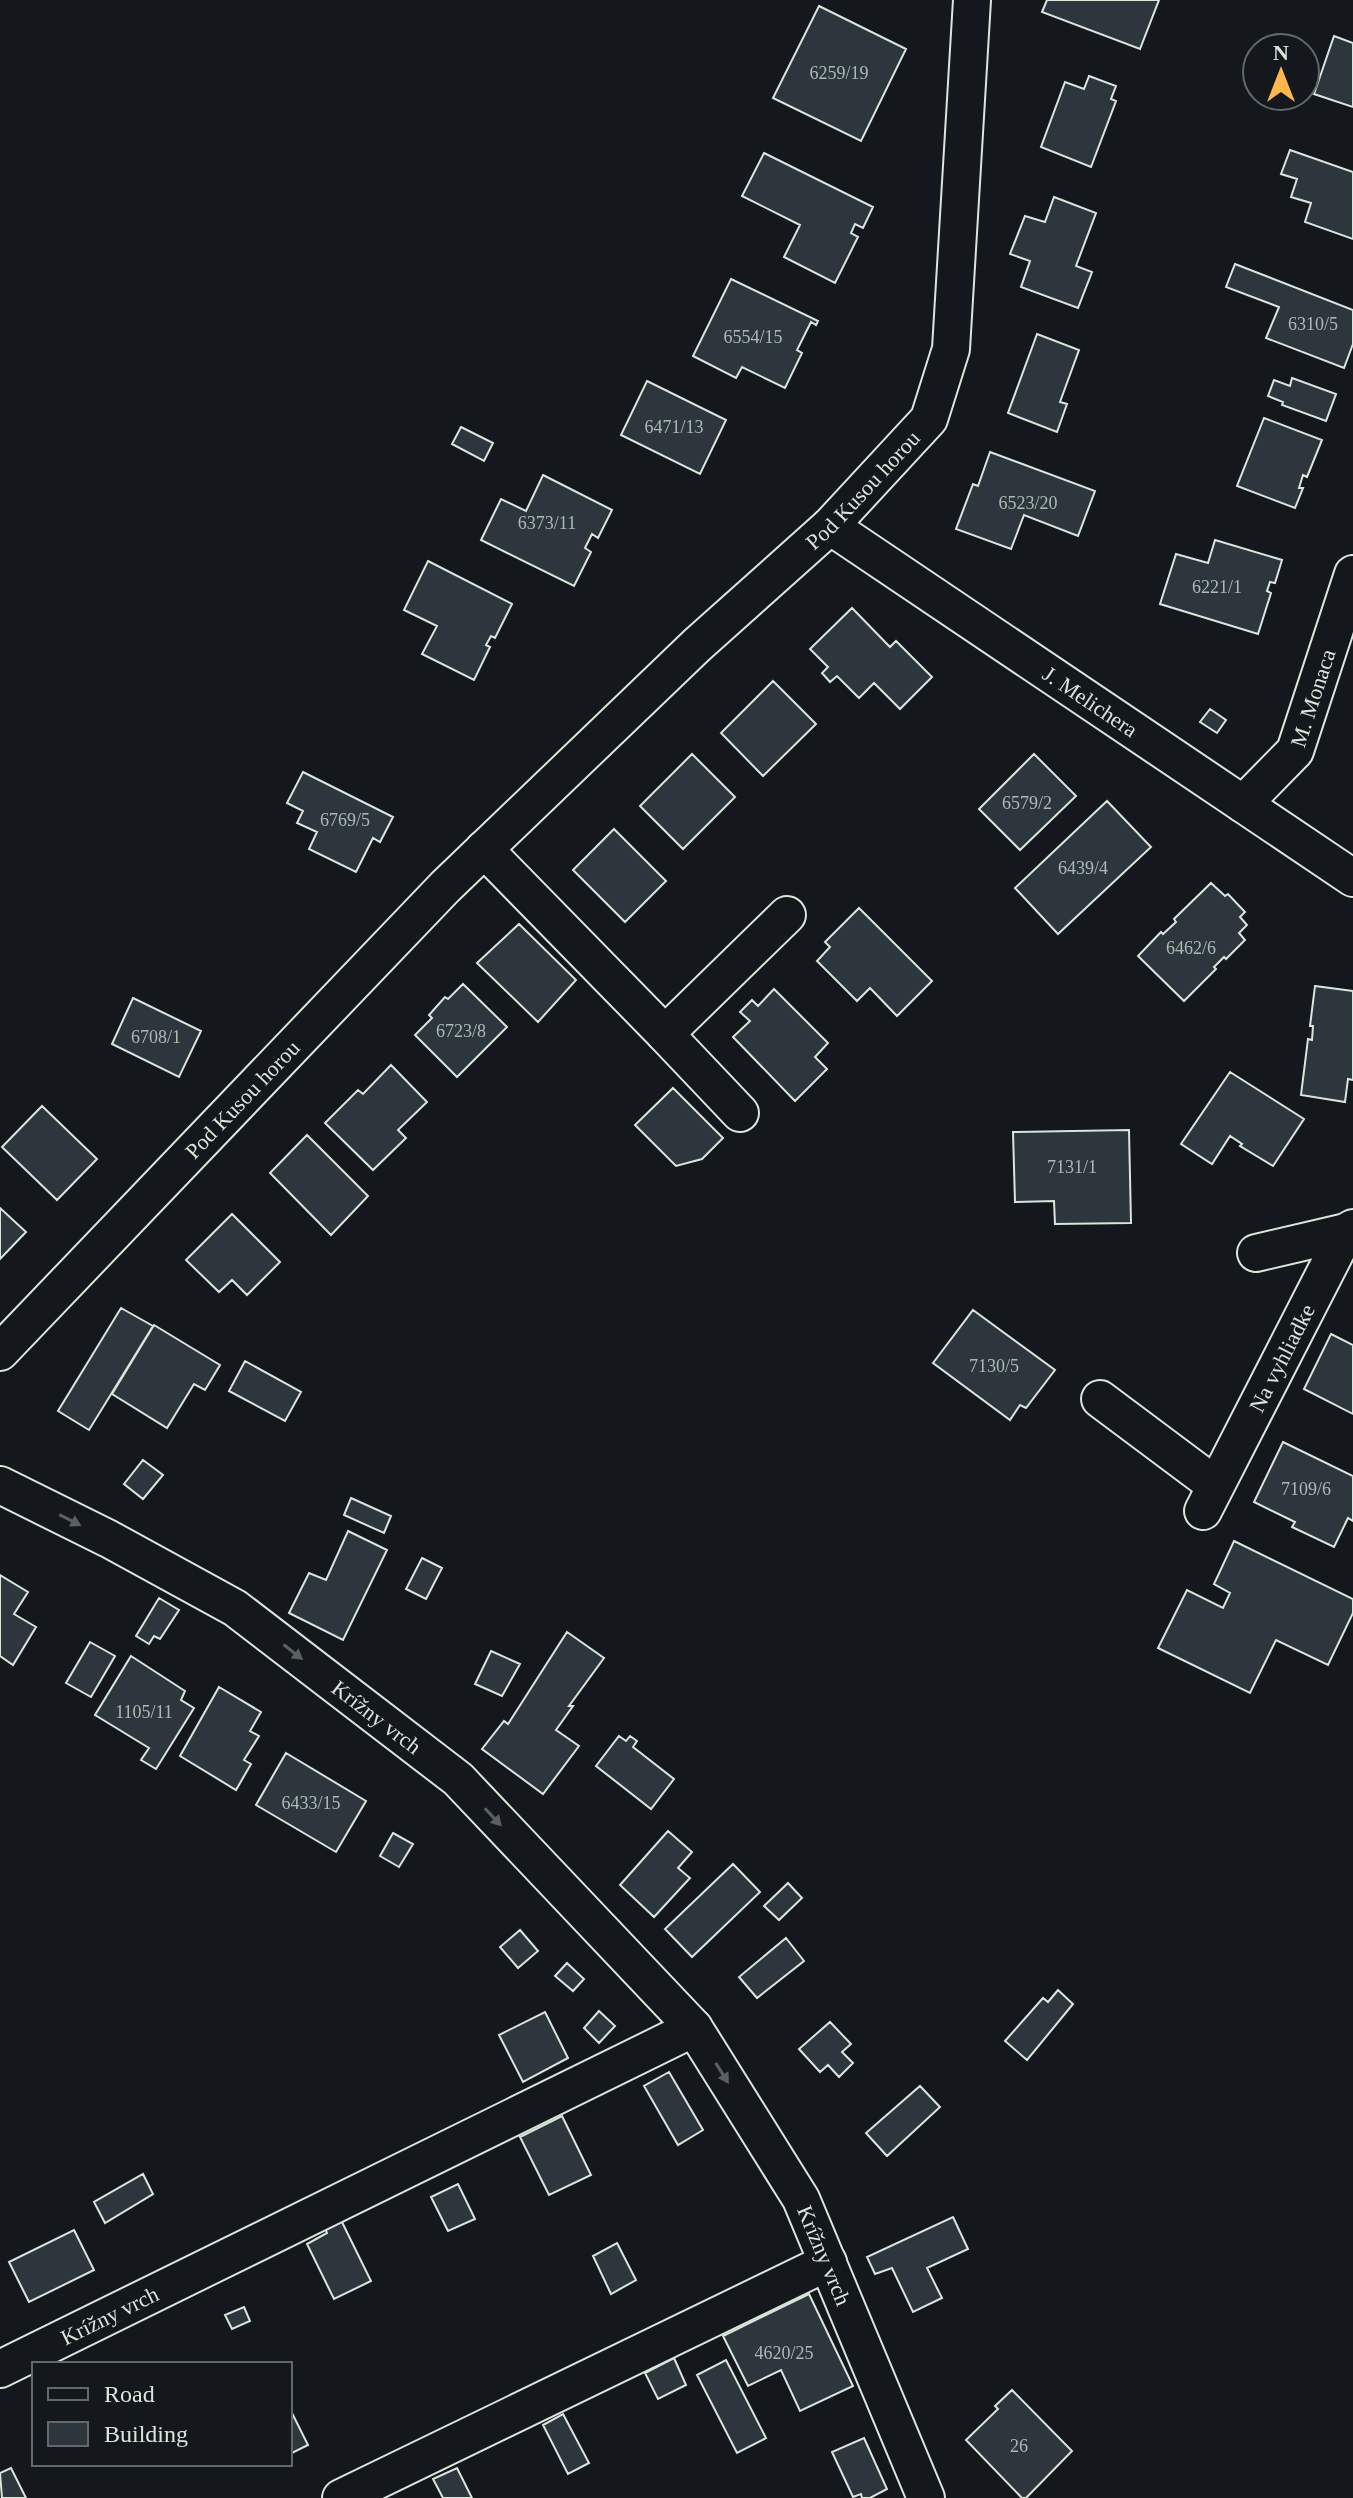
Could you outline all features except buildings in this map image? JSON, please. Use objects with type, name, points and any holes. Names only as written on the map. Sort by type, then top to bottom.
[{"type":"street","name":"Pod Kusou horou","points":[[0,1352],[423,910],[697,645],[830,526],[929,419],[951,349],[972,0]]},
{"type":"street","name":"J. Melichera","points":[[830,526],[1353,878]]},
{"type":"street","name":"M. Monaca","points":[[1243,804],[1295,751],[1353,574]]},
{"type":"street","points":[[484,849],[740,1113]]},
{"type":"street","points":[[665,1034],[787,915]]},
{"type":"street","name":"Na vyhliadke","points":[[1256,1253],[1350,1230]]},
{"type":"street","name":"Na vyhliadke","points":[[1100,1399],[1209,1498],[1350,1230]]},
{"type":"street","name":"Krížny vrch","points":[[0,1485],[109,1539],[235,1608],[458,1779],[694,2028],[801,2199],[926,2498]]},
{"type":"street","name":"Krížny vrch","points":[[0,2369],[694,2028]]},
{"type":"street","points":[[341,2498],[828,2262]]}]
